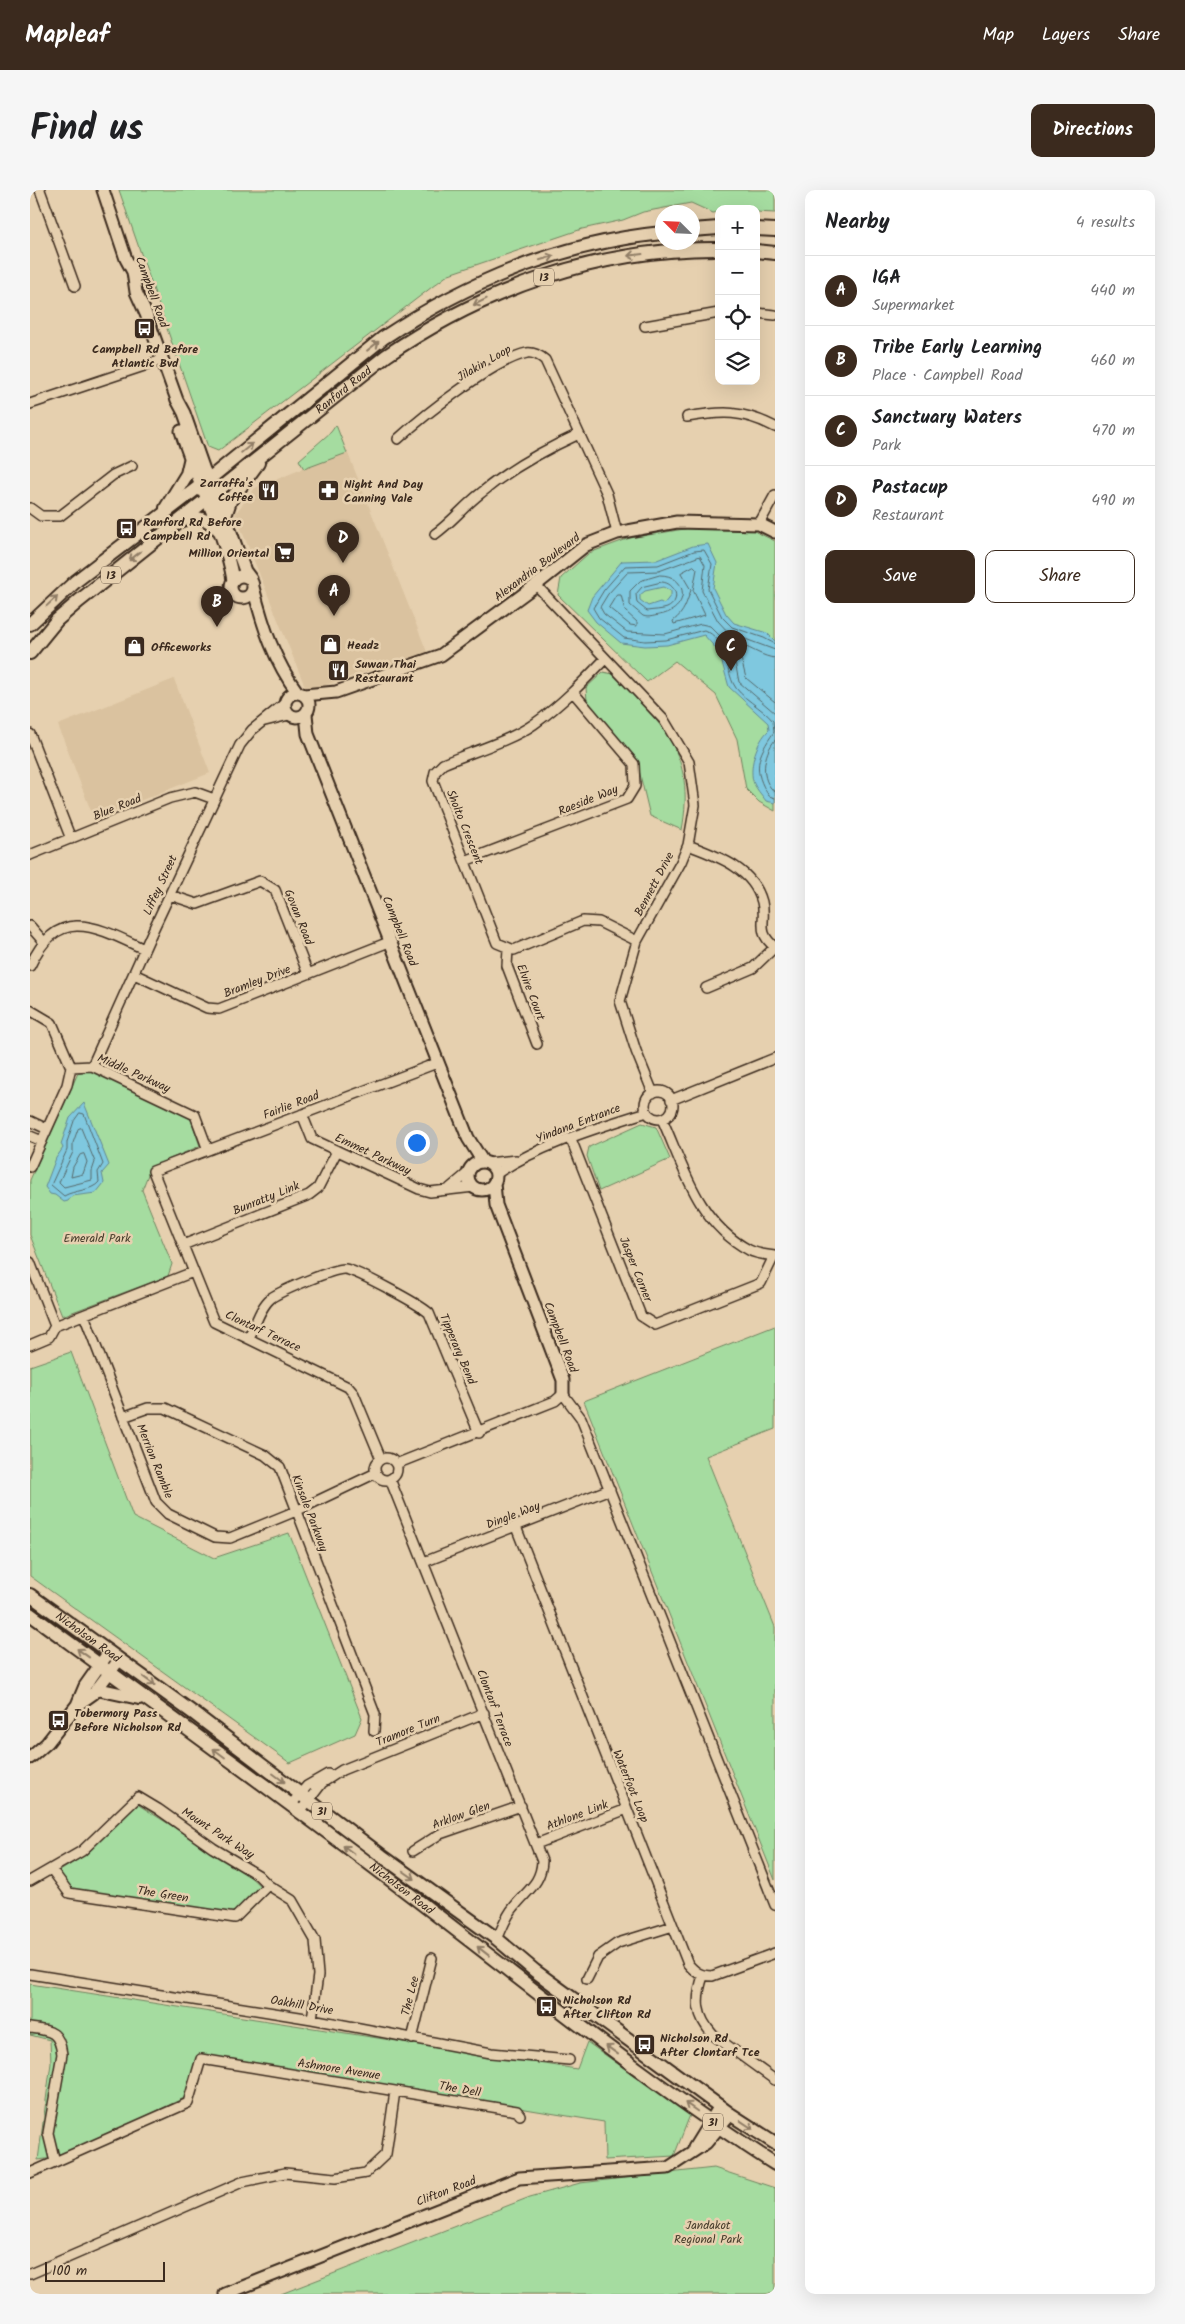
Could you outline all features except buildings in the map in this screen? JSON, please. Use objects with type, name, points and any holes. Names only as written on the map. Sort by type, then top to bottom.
[{"type":"main road","points":[[700,229],[715,228]]},
{"type":"main road","points":[[760,229],[775,230]]},
{"type":"main road","name":"Ranford Road","points":[[30,624],[58,595],[205,482],[383,338],[408,322],[463,291],[523,265],[584,246],[655,234]]},
{"type":"main road","name":"Ranford Road","points":[[30,653],[47,630],[67,611],[404,343],[437,322],[499,293],[557,272],[620,257],[685,249],[715,249]]},
{"type":"main road","points":[[760,251],[775,253]]},
{"type":"main road","points":[[225,516],[230,502],[267,451]]},
{"type":"main road","points":[[161,516],[187,474],[190,461]]},
{"type":"main road","name":"Nicholson Road","points":[[30,1595],[497,1939],[535,1971],[725,2110],[773,2141]]},
{"type":"main road","name":"Nicholson Road","points":[[30,1614],[295,1810],[578,2025],[715,2124],[775,2164]]},
{"type":"main road","points":[[97,1690],[127,1694],[150,1702]]},
{"type":"street","points":[[40,190],[75,286]]},
{"type":"street","name":"Campbell Road","points":[[103,190],[126,259],[133,272],[136,292],[178,402],[184,413],[205,482],[225,516],[245,571],[252,583],[261,620],[283,674],[285,702],[291,716],[308,734]]},
{"type":"street","points":[[645,326],[715,313]]},
{"type":"street","points":[[760,313],[775,315]]},
{"type":"street","name":"Jilakin Loop","points":[[398,439],[461,390],[506,362],[529,353],[538,355],[545,360],[607,494],[617,533]]},
{"type":"street","points":[[30,404],[162,360]]},
{"type":"street","name":"Campbell Road","points":[[178,402],[177,417],[190,461],[205,482]]},
{"type":"street","points":[[687,417],[729,412],[757,418],[775,428]]},
{"type":"street","points":[[435,534],[451,523],[465,505],[509,471],[533,456],[580,434]]},
{"type":"street","points":[[30,508],[41,516],[60,516],[113,475],[132,466]]},
{"type":"street","name":"Campbell Road","points":[[212,496],[233,580]]},
{"type":"street","points":[[759,524],[775,496]]},
{"type":"street","points":[[178,522],[196,516],[210,522],[222,534]]},
{"type":"street","name":"Alexandria Boulevard","points":[[301,694],[330,693],[441,655],[536,585],[586,545],[617,533],[677,522],[759,524],[775,532]]},
{"type":"street","points":[[244,576],[252,583],[250,594],[240,598],[232,591],[233,580],[244,576]]},
{"type":"street","name":"Bennett Drive","points":[[536,585],[664,720],[689,762],[694,804],[688,845],[681,862],[637,941],[620,1001],[636,1051],[653,1093]]},
{"type":"street","name":"Campbell Road","points":[[240,598],[261,620]]},
{"type":"street","name":"Sholto Crescent","points":[[508,949],[497,943],[433,781],[435,772],[443,764],[522,731],[573,692],[605,659]]},
{"type":"street","name":"Campbell Road","points":[[283,674],[301,694],[308,710],[308,734],[468,1138],[485,1162],[492,1166],[495,1179],[496,1205],[563,1380],[563,1394]]},
{"type":"street","name":"Raeside Way","points":[[465,861],[627,799],[635,786],[634,764],[573,692]]},
{"type":"street","name":"Alexandria Boulevard","points":[[308,710],[330,693]]},
{"type":"street","points":[[285,702],[291,694],[301,694]]},
{"type":"street","name":"Liffey Street","points":[[92,1066],[144,949],[240,745],[285,702]]},
{"type":"street","points":[[262,722],[291,716],[301,717],[308,710]]},
{"type":"street","points":[[30,734],[71,839]]},
{"type":"street","name":"Blue Road","points":[[30,855],[170,798],[195,792],[214,799]]},
{"type":"street","points":[[688,845],[729,862],[751,880],[762,901],[762,931],[766,940],[775,947],[753,968],[706,988]]},
{"type":"street","name":"Govan Road","points":[[170,895],[197,904],[260,881],[275,890],[308,974]]},
{"type":"street","points":[[508,949],[514,950],[582,921],[599,922],[637,941]]},
{"type":"street","points":[[30,966],[44,942],[68,927],[84,925],[100,929],[144,949]]},
{"type":"street","points":[[30,926],[44,942]]},
{"type":"street","name":"Bramley Drive","points":[[134,974],[207,1008],[219,1010],[390,942]]},
{"type":"street","name":"Elvire Court","points":[[508,949],[507,966],[537,1044]]},
{"type":"street","points":[[30,1010],[52,1023],[71,1067],[67,1085],[30,1167]]},
{"type":"street","points":[[671,1100],[775,1058]]},
{"type":"street","name":"Fairlie Road","points":[[153,1171],[437,1063]]},
{"type":"street","name":"Middle Parkway","points":[[71,1067],[92,1066],[195,1115],[208,1150]]},
{"type":"street","points":[[661,1092],[671,1100],[670,1113],[662,1119],[653,1118],[646,1112],[645,1102],[653,1093],[661,1092]]},
{"type":"street","name":"Yindana Entrance","points":[[485,1162],[519,1159],[646,1112]]},
{"type":"street","name":"Emmet Parkway","points":[[302,1114],[312,1139],[419,1189],[430,1192],[450,1188],[477,1188]]},
{"type":"street","points":[[662,1119],[701,1208],[724,1233],[750,1251],[775,1256]]},
{"type":"street","points":[[30,1121],[47,1129]]},
{"type":"street","points":[[30,1136],[42,1141]]},
{"type":"street","name":"Campbell Road","points":[[468,1138],[470,1182],[496,1205]]},
{"type":"street","name":"Jasper Corner","points":[[571,1139],[641,1316],[655,1325],[761,1283],[775,1256]]},
{"type":"street","name":"Bunratty Link","points":[[183,1245],[309,1195],[318,1188],[337,1151]]},
{"type":"street","name":"Yindana Entrance","points":[[495,1179],[519,1159]]},
{"type":"street","points":[[450,1188],[470,1170],[485,1162]]},
{"type":"street","name":"Clontarf Terrace","points":[[153,1171],[214,1322],[348,1386],[354,1394],[381,1459]]},
{"type":"street","points":[[477,1188],[489,1187],[495,1179]]},
{"type":"street","points":[[30,1262],[55,1326]]},
{"type":"street","name":"Tipperary Bend","points":[[249,1338],[263,1308],[271,1298],[330,1271],[346,1269],[419,1303],[429,1313],[479,1432]]},
{"type":"street","points":[[30,1344],[49,1337],[55,1326],[193,1272]]},
{"type":"street","name":"Merrion Ramble","points":[[84,1315],[156,1502],[168,1514],[215,1537],[230,1538],[296,1511],[376,1473]]},
{"type":"street","points":[[396,1464],[555,1401],[563,1394],[581,1418],[775,1905]]},
{"type":"street","name":"Kinsale Parkway","points":[[123,1417],[148,1408],[165,1408],[265,1455],[280,1467],[375,1714],[374,1731]]},
{"type":"street","points":[[389,1458],[396,1464],[396,1473],[390,1479],[382,1479],[376,1473],[376,1464],[381,1459],[389,1458]]},
{"type":"street","name":"Clontarf Terrace","points":[[390,1479],[542,1861],[541,1873],[536,1883],[512,1908],[497,1939]]},
{"type":"street","name":"Dingle Way","points":[[424,1562],[610,1489]]},
{"type":"street","name":"Waterfoot Loop","points":[[516,1527],[688,1964],[694,1972],[703,1976]]},
{"type":"street","points":[[30,1758],[47,1743],[77,1705],[97,1690],[105,1669],[114,1656]]},
{"type":"street","points":[[77,1705],[85,1686],[105,1669]]},
{"type":"street","name":"Tramore Turn","points":[[295,1810],[310,1784],[330,1773],[342,1770],[484,1713]]},
{"type":"street","name":"Mount Park Way","points":[[30,1881],[82,1851],[121,1811],[138,1798],[158,1809],[213,1848],[258,1874],[268,1885],[292,1900],[315,1940],[318,1975],[312,2019]]},
{"type":"street","name":"Arklow Glen","points":[[413,1851],[440,1834],[521,1806]]},
{"type":"street","name":"Athlone Link","points":[[536,1844],[627,1809]]},
{"type":"street","name":"The Green","points":[[52,1870],[69,1893],[235,1918],[268,1885]]},
{"type":"street","points":[[586,1979],[598,1957],[618,1942],[673,1926]]},
{"type":"street","points":[[775,1953],[712,1976],[703,1976],[697,1994],[697,2006],[705,2027],[713,2035],[775,2080]]},
{"type":"street","name":"The Lee","points":[[412,2039],[432,1958]]},
{"type":"street","name":"Oakhill Drive","points":[[30,1974],[312,2019],[491,2053],[570,2060]]},
{"type":"street","points":[[30,2028],[52,2032],[60,2041],[62,2054],[48,2133],[55,2162]]},
{"type":"street","name":"Ashmore Avenue","points":[[30,2174],[188,2103],[201,2059],[395,2090],[386,2154],[366,2173],[335,2178],[285,2173],[242,2182],[30,2274]]},
{"type":"street","name":"The Dell","points":[[395,2090],[517,2111],[520,2115]]},
{"type":"street","name":"Clifton Road","points":[[225,2294],[519,2178],[668,2168],[687,2158],[706,2143],[715,2124],[725,2110]]},
{"type":"shaded area","points":[[347,451],[427,652],[310,690],[306,689],[235,514],[255,488]]},
{"type":"shaded area","points":[[174,679],[210,773],[94,819],[58,725]]},
{"type":"green space","points":[[119,190],[775,190],[775,213],[760,212],[760,205],[715,205],[715,213],[713,213],[700,207],[700,205],[691,203],[655,205],[655,210],[643,212],[623,220],[582,229],[449,274],[218,451],[208,447]]},
{"type":"green space","points":[[336,425],[347,453],[304,469],[299,460],[331,432]]},
{"type":"green space","points":[[690,528],[750,529],[775,541],[775,811],[759,802],[746,789],[737,739],[716,695],[675,661],[647,682],[558,595],[561,578],[589,553],[630,538]]},
{"type":"green space","points":[[603,672],[613,674],[631,692],[660,725],[671,742],[679,760],[684,780],[685,803],[682,830],[650,816],[637,762],[587,701],[586,688]]},
{"type":"green space","name":"Emerald Park","points":[[92,1069],[190,1117],[200,1146],[151,1167],[142,1190],[172,1264],[168,1276],[62,1316],[30,1235],[30,1180],[78,1073]]},
{"type":"green space","points":[[642,1123],[656,1127],[670,1159],[599,1191],[587,1156],[589,1147]]},
{"type":"green space","points":[[775,1326],[775,1429],[706,1456],[775,1627],[775,1880],[584,1401]]},
{"type":"green space","points":[[71,1352],[133,1517],[214,1558],[289,1533],[362,1718],[355,1734],[290,1763],[30,1576],[30,1366]]},
{"type":"green space","points":[[137,1804],[244,1871],[261,1887],[232,1915],[68,1889],[57,1873],[88,1853]]},
{"type":"green space","points":[[30,1984],[577,2069],[587,2042],[690,2115],[674,2156],[605,2160],[604,2122],[199,2055],[186,2097],[60,2157],[38,2160],[51,2063],[50,2040],[30,2035]]},
{"type":"green space","name":"Jandakot Regional Park","points":[[714,2168],[775,2188],[775,2294],[281,2294],[530,2197],[580,2183]]},
{"type":"water","points":[[708,544],[717,563],[713,588],[726,614],[734,623],[767,633],[775,641],[775,803],[766,801],[755,786],[752,775],[755,754],[761,740],[769,730],[768,723],[729,687],[719,652],[704,635],[667,645],[645,646],[621,643],[596,622],[587,610],[592,597],[622,561],[657,560],[693,546]],"holes":[[[663,587],[671,591],[671,595],[664,604],[660,602],[648,606],[640,600],[640,595],[645,591]]]},
{"type":"water","points":[[84,1103],[109,1165],[102,1173],[104,1183],[96,1193],[72,1196],[68,1201],[64,1202],[55,1195],[50,1194],[45,1187],[56,1158],[63,1148],[61,1144],[70,1118]]},
{"type":"place","name":"Campbell Rd Before Atlantic Bvd","points":[[145,328]]},
{"type":"place","name":"Zarraffa's Coffee","points":[[269,490]]},
{"type":"place","name":"Night And Day Canning Vale","points":[[328,491]]},
{"type":"place","name":"Ranford Rd Before Campbell Rd","points":[[127,529]]},
{"type":"place","name":"Million Oriental","points":[[285,553]]},
{"type":"place","name":"Pastacup","points":[[343,563]]},
{"type":"place","name":"IGA","points":[[334,616]]},
{"type":"place","name":"Tribe Early Learning","points":[[217,627]]},
{"type":"place","name":"Headz","points":[[331,645]]},
{"type":"place","name":"Officeworks","points":[[135,647]]},
{"type":"place","name":"Suwan Thai Restaurant","points":[[339,671]]},
{"type":"place","name":"Sanctuary Waters","points":[[731,671]]},
{"type":"place","name":"Tobermory Pass Before Nicholson Rd","points":[[58,1720]]},
{"type":"place","name":"Nicholson Rd After Clifton Rd","points":[[547,2007]]},
{"type":"place","name":"Nicholson Rd After Clontarf Tce","points":[[644,2045]]}]
